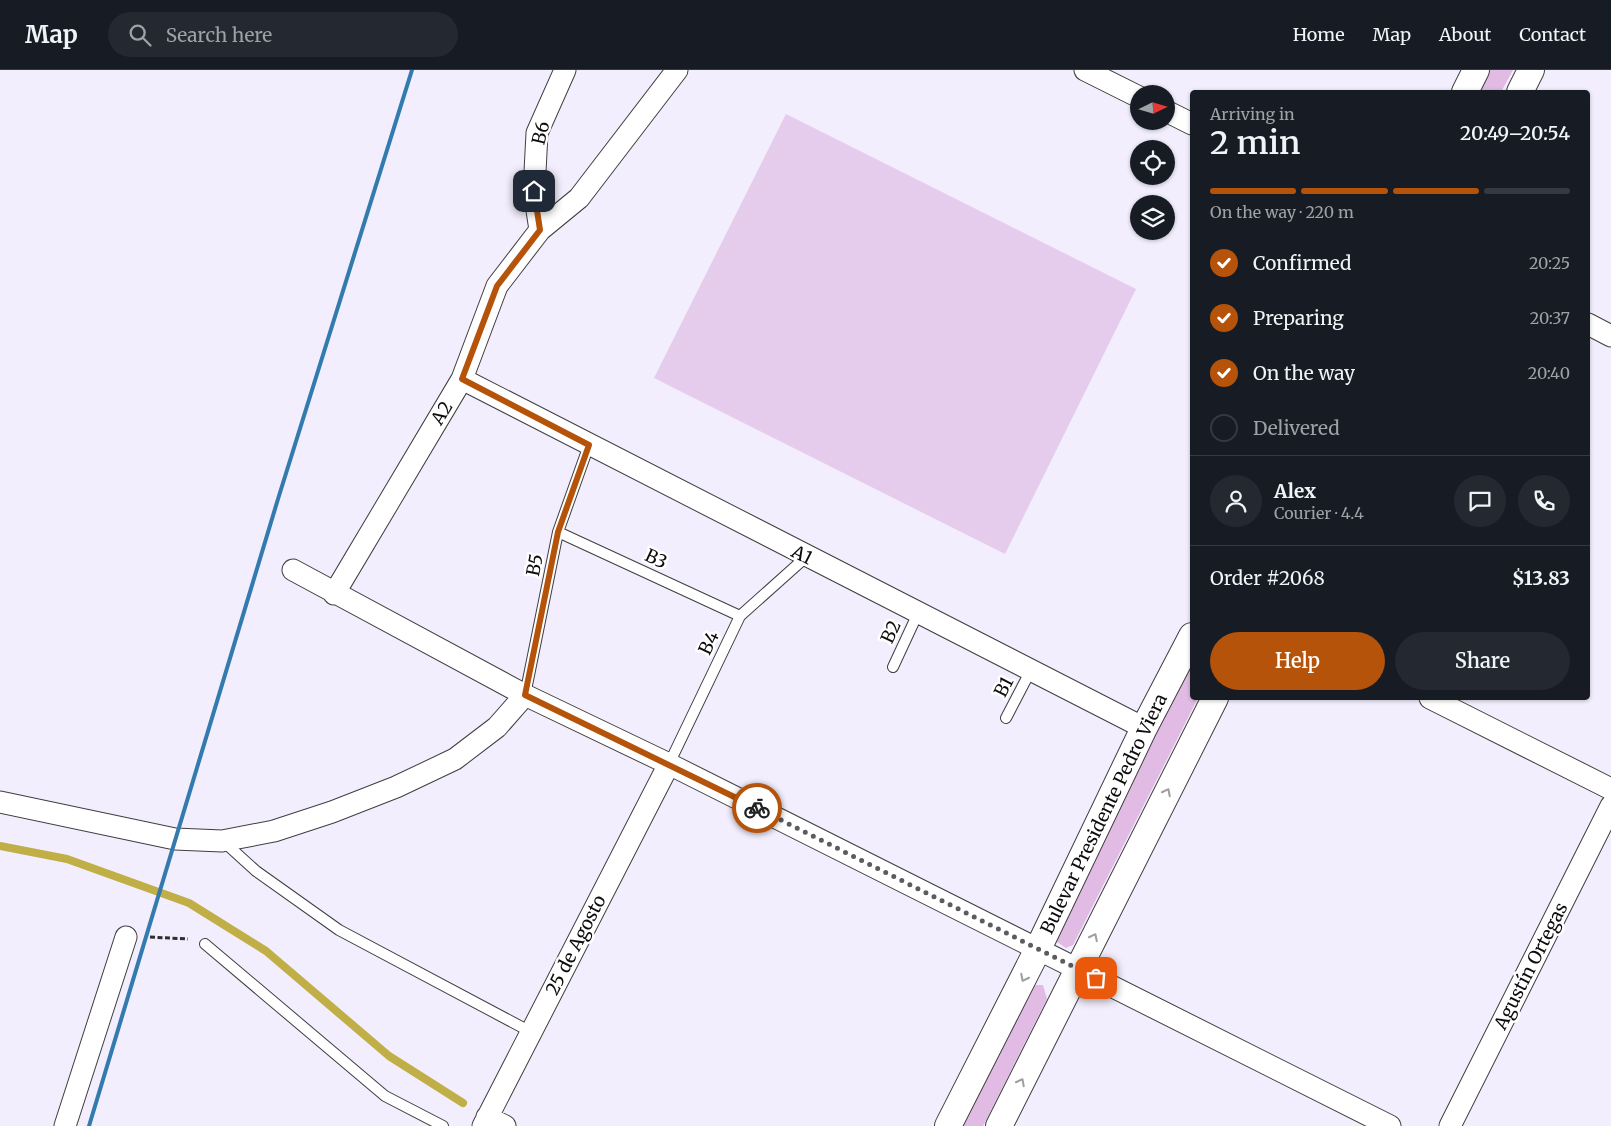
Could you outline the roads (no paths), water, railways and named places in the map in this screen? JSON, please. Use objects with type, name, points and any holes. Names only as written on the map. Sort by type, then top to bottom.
[{"type":"street","name":"B6","points":[[540,230],[534,191],[537,133],[565,70]]},
{"type":"street","name":"A2","points":[[334,594],[462,379],[497,286],[540,230],[579,198],[677,70]]},
{"type":"street","points":[[1086,70],[1130,92]]},
{"type":"street","points":[[1466,90],[1476,70]]},
{"type":"street","points":[[1521,90],[1531,70]]},
{"type":"street","points":[[1175,116],[1190,123]]},
{"type":"street","points":[[1590,325],[1611,336]]},
{"type":"street","name":"A1","points":[[462,379],[806,557],[919,611],[1144,728]]},
{"type":"street","points":[[294,570],[334,594],[525,695],[669,764],[1390,1126]]},
{"type":"street","name":"Bulevar Presidente Pedro Viera","points":[[948,1126],[1038,949],[1144,728],[1190,640]]},
{"type":"street","points":[[0,802],[175,839],[222,841],[274,831],[324,815],[396,787],[455,759],[497,727],[525,695]]},
{"type":"street","points":[[999,1126],[1214,700]]},
{"type":"street","points":[[1434,700],[1611,789]]},
{"type":"street","name":"25 de Agosto","points":[[492,1123],[531,1032],[669,764]]},
{"type":"street","name":"Agustín Ortegas","points":[[1450,1126],[1611,806]]},
{"type":"street","points":[[65,1126],[126,937]]},
{"type":"lane","name":"B5","points":[[525,695],[558,532],[589,445]]},
{"type":"lane","name":"B3","points":[[558,532],[740,616]]},
{"type":"lane","name":"B4","points":[[669,764],[740,616],[806,557]]},
{"type":"lane","name":"B2","points":[[893,667],[919,611]]},
{"type":"lane","name":"B1","points":[[1006,718],[1031,670]]},
{"type":"lane","points":[[222,841],[256,871],[339,930],[531,1032]]},
{"type":"lane","points":[[206,944],[384,1096],[443,1126]]},
{"type":"waterway","points":[[0,846],[67,859],[189,903],[266,951],[389,1056],[463,1103]]},
{"type":"railway","points":[[89,1126],[278,499],[412,70]]}]
